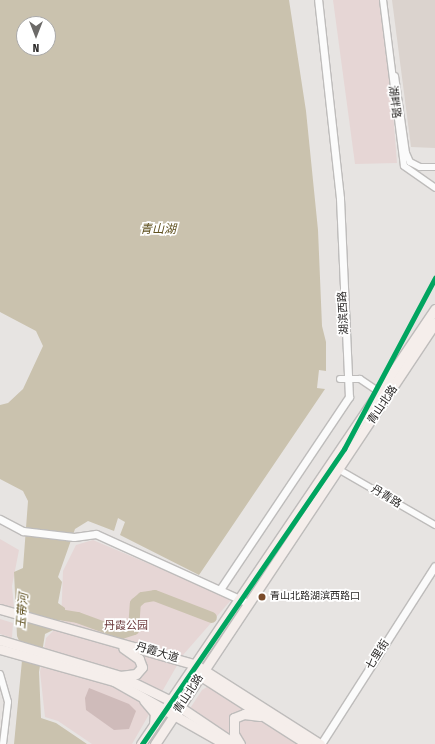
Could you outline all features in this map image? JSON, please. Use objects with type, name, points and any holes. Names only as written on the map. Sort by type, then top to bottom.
[{"type":"main road","name":"青山北路","points":[[245,601],[435,309]]},
{"type":"main road","name":"青山北路","points":[[141,744],[194,668],[213,647],[434,329]]},
{"type":"main road","name":"丹霞大道","points":[[0,609],[14,616],[56,629],[194,668]]},
{"type":"main road","name":"丹霞大道","points":[[0,615],[14,616]]},
{"type":"main road","name":"丹霞大道","points":[[56,629],[177,659],[223,681],[321,744]]},
{"type":"main road","points":[[0,640],[12,648]]},
{"type":"main road","name":"青山北路","points":[[155,744],[203,672],[213,647]]},
{"type":"main road","points":[[177,659],[194,658],[213,647]]},
{"type":"main road","points":[[213,647],[212,670],[223,681]]},
{"type":"main road","points":[[0,648],[12,648],[120,676],[235,744]]},
{"type":"main road","points":[[120,676],[136,674],[142,667],[139,659],[123,648]]},
{"type":"main road","points":[[54,660],[114,681],[133,691],[168,705]]},
{"type":"main road","name":"丹霞大道","points":[[203,672],[264,717],[307,744]]},
{"type":"main road","points":[[133,691],[151,706],[156,718],[153,728]]},
{"type":"main road","points":[[178,711],[208,734],[224,744]]},
{"type":"main road","points":[[240,744],[234,734],[234,718],[244,714],[264,717]]},
{"type":"main road","points":[[163,733],[181,724],[208,734]]},
{"type":"street","name":"湖滨西路","points":[[221,588],[335,421],[349,397],[351,379],[344,327],[340,198],[318,0]]},
{"type":"street","name":"湖畔路","points":[[383,0],[404,166],[435,188]]},
{"type":"street","name":"湖畔路","points":[[387,0],[406,153],[420,167],[435,168]]},
{"type":"street","points":[[340,379],[360,379],[381,393]]},
{"type":"street","name":"丹青路","points":[[338,469],[435,525]]},
{"type":"street","points":[[0,519],[23,531],[74,537],[96,534],[221,588],[245,601]]},
{"type":"street","name":"七里街","points":[[321,744],[435,566]]},
{"type":"street","points":[[0,674],[8,702],[3,744]]},
{"type":"shaded area","points":[[392,0],[435,0],[435,148],[411,147]]},
{"type":"shaded area","points":[[89,688],[129,704],[136,711],[129,729],[114,730],[86,710],[85,698]]},
{"type":"green space","points":[[333,0],[384,0],[397,163],[355,164]]},
{"type":"green space","points":[[0,539],[19,550],[12,586],[14,608],[0,605]]},
{"type":"green space","name":"丹霞公园","points":[[93,540],[232,599],[183,655],[132,744],[92,744],[58,721],[45,717],[40,672],[46,638],[61,623],[63,571],[76,545]]},
{"type":"green space","points":[[0,619],[13,623],[12,638],[0,634]]},
{"type":"green space","points":[[210,685],[301,744],[242,744],[189,710],[202,690]]},
{"type":"water","name":"青山湖","points":[[0,0],[289,0],[306,111],[318,230],[322,326],[326,342],[326,371],[319,370],[317,388],[325,389],[199,575],[120,535],[125,522],[118,518],[114,531],[88,521],[75,529],[58,577],[62,582],[58,603],[65,608],[65,615],[58,618],[57,628],[45,634],[39,672],[41,718],[56,723],[87,744],[14,744],[23,650],[17,636],[14,572],[23,568],[28,501],[23,491],[0,479],[0,405],[8,403],[23,389],[43,346],[36,331],[0,312]]},
{"type":"waterway","points":[[52,613],[77,617],[121,633],[133,629],[135,603],[142,597],[154,595],[211,617]]},
{"type":"transit line","points":[[142,744],[344,449],[435,278]]},
{"type":"place","name":"青山北路湖滨西路口","points":[[262,597]]},
{"type":"water label","name":"玉带河","points":[[23,611]]}]
